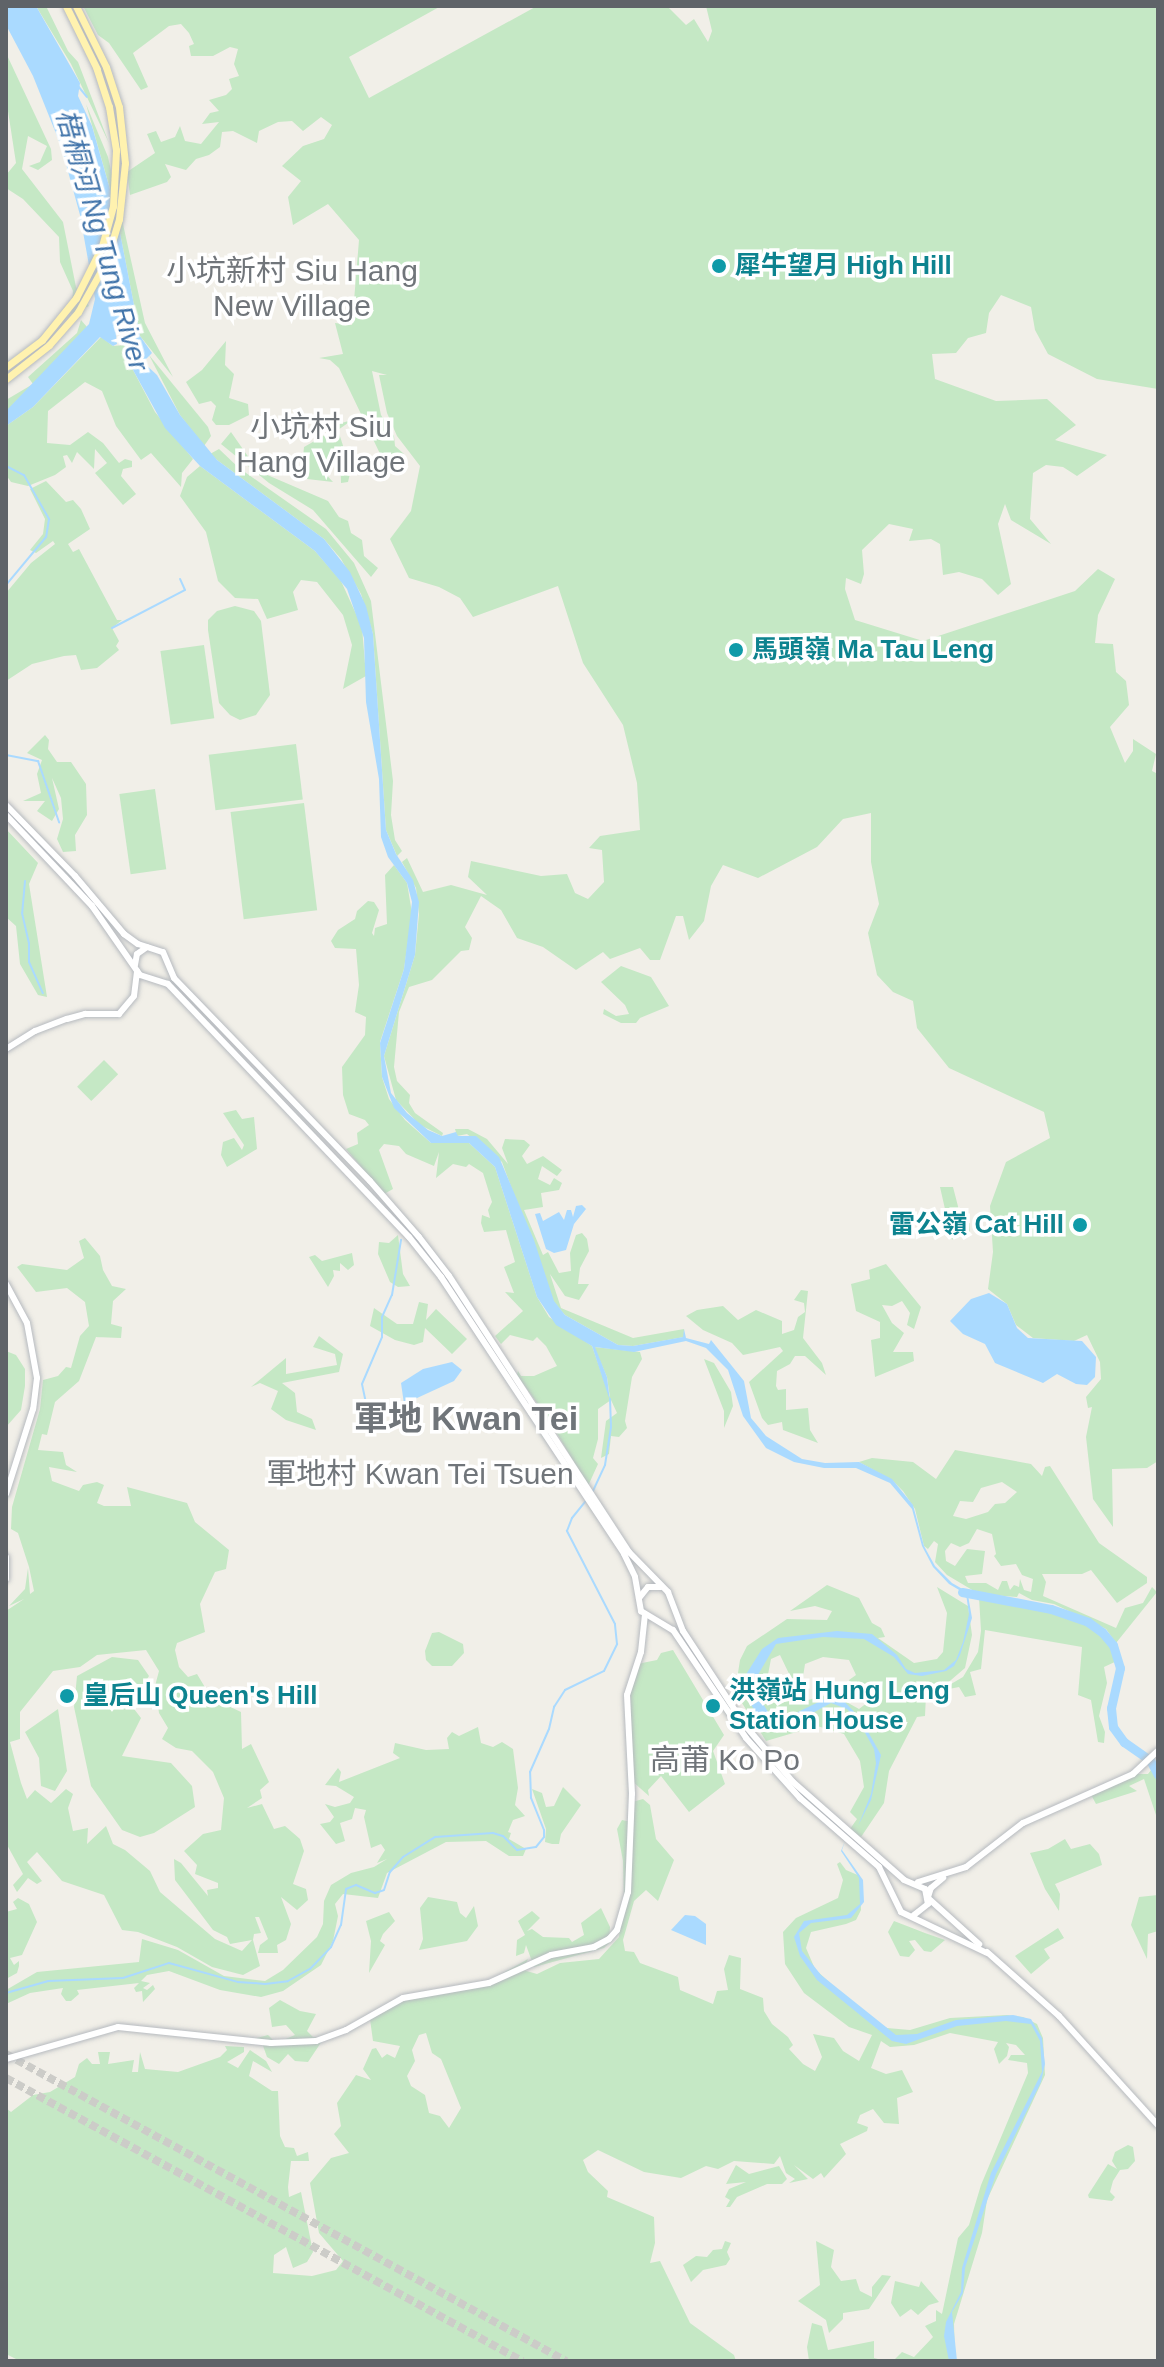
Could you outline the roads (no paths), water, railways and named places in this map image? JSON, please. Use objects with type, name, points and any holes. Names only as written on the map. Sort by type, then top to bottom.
[{"type":"main road","points":[[6,367],[42,340],[76,298],[102,246],[113,206],[116,150],[109,107],[97,69],[66,6]]},
{"type":"main road","points":[[6,379],[37,356],[78,312],[106,262],[119,219],[125,163],[119,107],[106,67],[76,6]]},
{"type":"main road","points":[[6,805],[78,879],[124,934],[161,951],[167,966],[419,1237],[449,1276],[630,1563],[645,1615],[641,1652],[627,1695],[632,1794],[628,1892],[617,1930],[609,1939],[597,1946],[551,1955],[489,1983],[403,1998],[341,2033],[311,2042],[271,2043],[118,2027],[6,2059]]},
{"type":"main road","points":[[6,815],[80,893],[136,968],[149,979]]},
{"type":"main road","points":[[6,1049],[26,1035],[67,1019],[85,1014],[119,1014],[128,1008],[136,990],[137,954],[147,947]]},
{"type":"main road","points":[[157,978],[167,966]]},
{"type":"main road","points":[[136,990],[149,979],[157,978],[168,984],[269,1086],[409,1237],[441,1277],[583,1487]]},
{"type":"main road","points":[[6,1284],[27,1323],[37,1378],[33,1409],[6,1494]]},
{"type":"main road","points":[[592,1501],[640,1567],[663,1588],[671,1600],[680,1627],[744,1724],[793,1782],[883,1873],[900,1910],[987,1953]]},
{"type":"main road","points":[[6,1557],[6,1579]]},
{"type":"main road","points":[[639,1602],[648,1587],[663,1588]]},
{"type":"main road","points":[[655,1619],[667,1613],[671,1600]]},
{"type":"main road","points":[[645,1615],[673,1630],[746,1738],[800,1798],[840,1829]]},
{"type":"main road","points":[[911,1916],[923,1911],[932,1887],[972,1863],[1023,1823],[1141,1767],[1156,1752]]},
{"type":"main road","points":[[852,1840],[904,1880],[924,1887],[928,1898],[1065,2021],[1158,2125]]},
{"type":"main road","points":[[896,1898],[901,1887],[946,1876]]},
{"type":"water","points":[[6,6],[36,6],[80,83],[78,96],[92,126],[115,207],[140,336],[152,353],[143,362],[157,375],[180,415],[217,460],[324,539],[350,572],[366,606],[373,634],[386,830],[396,854],[413,880],[419,902],[415,955],[384,1056],[391,1093],[407,1113],[428,1130],[442,1136],[456,1132],[458,1136],[476,1136],[499,1157],[534,1240],[554,1301],[565,1315],[618,1345],[633,1346],[683,1337],[684,1329],[686,1338],[709,1344],[711,1340],[744,1381],[751,1418],[766,1436],[802,1459],[825,1463],[859,1462],[892,1479],[913,1505],[924,1546],[935,1566],[952,1583],[973,1595],[968,1595],[972,1618],[960,1655],[954,1666],[946,1671],[922,1676],[908,1674],[894,1657],[864,1639],[823,1637],[776,1644],[755,1680],[758,1696],[775,1723],[829,1697],[842,1699],[861,1719],[881,1755],[871,1800],[858,1826],[871,1794],[876,1763],[874,1749],[858,1720],[847,1709],[831,1703],[785,1728],[765,1727],[745,1695],[745,1676],[762,1649],[778,1638],[837,1631],[872,1634],[897,1655],[906,1669],[915,1673],[944,1670],[956,1660],[963,1642],[969,1614],[966,1594],[949,1584],[933,1567],[922,1546],[912,1509],[890,1483],[856,1468],[824,1468],[794,1462],[766,1448],[743,1416],[728,1370],[706,1348],[686,1341],[634,1352],[595,1347],[607,1377],[610,1401],[592,1346],[556,1325],[537,1297],[495,1167],[469,1143],[431,1143],[394,1108],[382,1077],[380,1043],[404,969],[412,902],[407,883],[388,857],[381,837],[379,779],[366,702],[364,638],[347,589],[315,551],[200,466],[165,428],[133,370],[121,332],[116,332],[117,344],[113,346],[100,337],[33,407],[6,426],[6,411],[89,324],[95,299],[80,215],[61,146],[33,76],[6,25]]},
{"type":"water","points":[[582,1205],[586,1209],[574,1224],[566,1250],[554,1253],[546,1249],[535,1214],[540,1213],[543,1221],[559,1212],[564,1220],[567,1210],[571,1210],[573,1217],[576,1206]]},
{"type":"water","points":[[989,1293],[1007,1304],[1017,1328],[1028,1338],[1082,1341],[1096,1357],[1095,1377],[1087,1385],[1076,1384],[1057,1374],[1043,1383],[995,1363],[985,1344],[963,1334],[950,1321],[971,1299]]},
{"type":"water","points":[[452,1362],[462,1370],[454,1381],[404,1404],[401,1383],[423,1369]]},
{"type":"water","points":[[845,1841],[842,1850],[863,1880],[864,1902],[851,1918],[811,1923],[799,1933],[802,1951],[821,1975],[896,2035],[917,2034],[956,2020],[1013,2015],[1031,2019],[1042,2038],[1045,2064],[1041,2082],[996,2174],[965,2268],[963,2293],[952,2312],[957,2361],[949,2361],[944,2336],[946,2322],[961,2292],[962,2268],[991,2173],[1042,2072],[1040,2041],[1031,2024],[1006,2021],[957,2026],[906,2044],[892,2041],[817,1980],[800,1956],[794,1937],[804,1921],[847,1915],[860,1904],[859,1878],[841,1851]]},
{"type":"water","points":[[685,1915],[695,1916],[706,1924],[706,1945],[671,1930]]},
{"type":"waterway","points":[[78,86],[87,97]]},
{"type":"waterway","points":[[6,466],[24,475],[49,519],[46,537],[6,585]]},
{"type":"waterway","points":[[112,628],[185,590],[180,579]]},
{"type":"waterway","points":[[6,755],[38,761],[59,822]]},
{"type":"waterway","points":[[25,881],[22,913],[29,943],[29,962],[43,993]]},
{"type":"waterway","points":[[380,1410],[366,1403],[362,1384],[382,1337],[382,1317],[392,1295],[401,1240]]},
{"type":"waterway","points":[[592,1493],[605,1465],[611,1427],[610,1399]]},
{"type":"waterway","points":[[6,1993],[48,1981],[123,1978],[169,1963],[238,1982],[265,1984],[288,1981],[310,1969],[331,1947],[341,1925],[346,1889],[356,1885],[375,1893],[384,1890],[390,1872],[403,1857],[435,1837],[493,1833],[503,1836],[517,1850],[536,1847],[544,1837],[544,1830],[531,1798],[530,1772],[549,1729],[554,1707],[565,1690],[604,1671],[617,1644],[615,1624],[567,1531],[572,1518],[586,1501]]},
{"type":"waterway","name":"梧桐河 Ng Tung River","points":[[962,1592],[1051,1609],[1088,1622],[1102,1632],[1113,1645],[1120,1668],[1111,1708],[1113,1727],[1124,1742],[1150,1760],[1158,1775]]},
{"type":"tunnel","points":[[6,2054],[566,2361]]},
{"type":"tunnel","points":[[6,2078],[522,2361]]},
{"type":"place","name":"犀牛望月 High Hill","points":[[719,266]]},
{"type":"place","name":"馬頭嶺 Ma Tau Leng","points":[[736,650]]},
{"type":"place","name":"雷公嶺 Cat Hill","points":[[1080,1225]]},
{"type":"place","name":"皇后山 Queen's Hill","points":[[67,1696]]},
{"type":"place","name":"洪嶺站 Hung Leng Station House","points":[[713,1706]]},
{"type":"district","name":"小坑新村 Siu Hang New Village","points":[[292,288]]},
{"type":"district","name":"小坑村 Siu Hang Village","points":[[321,444]]},
{"type":"district","name":"軍地 Kwan Tei","points":[[466,1419]]},
{"type":"district","name":"軍地村 Kwan Tei Tsuen","points":[[420,1474]]},
{"type":"district","name":"高莆 Ko Po","points":[[725,1760]]}]
